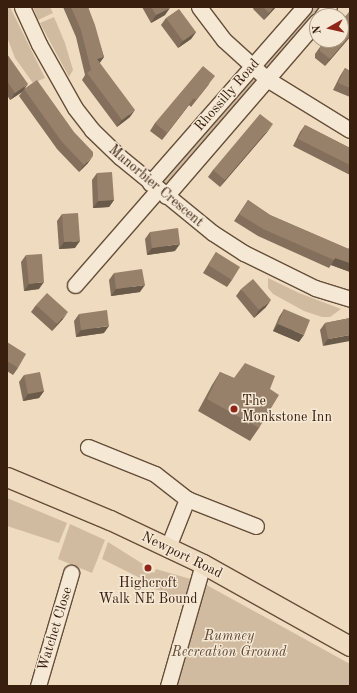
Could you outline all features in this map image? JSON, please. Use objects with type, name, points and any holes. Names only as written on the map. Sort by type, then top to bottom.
[{"type":"main road","name":"Newport Road","points":[[7,477],[168,547],[203,564],[350,646]]},
{"type":"street","name":"Manorbier Crescent","points":[[22,7],[56,77],[83,119],[104,143],[213,233],[244,253],[309,285],[350,299]]},
{"type":"street","points":[[199,7],[224,40],[267,79],[350,130]]},
{"type":"street","name":"Rhossilly Road","points":[[158,189],[252,66],[304,7]]},
{"type":"street","name":"Rhossilly Road","points":[[158,189],[267,79],[309,30]]},
{"type":"street","points":[[75,285],[158,189]]},
{"type":"street","points":[[88,447],[155,474],[187,499],[256,526]]},
{"type":"street","points":[[168,547],[187,499]]},
{"type":"street","points":[[168,686],[203,564]]},
{"type":"street","name":"Watchet Close","points":[[38,686],[71,573]]},
{"type":"green space","points":[[7,7],[10,7],[45,78],[33,83],[15,58],[7,37]]},
{"type":"green space","points":[[33,7],[50,7],[53,13],[38,20]]},
{"type":"green space","points":[[310,7],[323,7],[322,8],[309,8]]},
{"type":"green space","points":[[309,8],[309,22],[266,69],[262,65]]},
{"type":"green space","points":[[54,17],[65,43],[73,70],[69,77],[40,23]]},
{"type":"green space","points":[[250,77],[256,81],[166,185],[162,184],[161,179]]},
{"type":"green space","points":[[268,278],[299,293],[341,309],[330,317],[322,317],[304,311],[273,294],[268,288]]},
{"type":"green space","points":[[7,498],[67,523],[59,543],[7,526]]},
{"type":"green space","points":[[70,524],[105,540],[92,573],[58,559]]},
{"type":"green space","points":[[108,542],[143,564],[142,567],[154,573],[156,569],[194,580],[184,603],[143,583],[144,580],[102,559]]},
{"type":"green space","name":"Rumney Recreation Ground","points":[[203,583],[350,664],[350,686],[174,686]]},
{"type":"building","points":[[71,7],[88,7],[104,57],[97,59],[135,110],[122,120],[87,73],[91,70],[81,30]]},
{"type":"building","points":[[151,7],[169,7],[170,8],[156,15]]},
{"type":"building","points":[[263,7],[274,7],[269,13]]},
{"type":"building","points":[[179,9],[196,32],[183,41],[166,18]]},
{"type":"building","points":[[350,11],[349,37],[349,12]]},
{"type":"building","points":[[320,48],[340,48],[330,59],[320,51]]},
{"type":"building","points":[[7,54],[28,84],[15,93],[7,81]]},
{"type":"building","points":[[203,66],[215,76],[196,100],[194,98],[167,133],[155,123]]},
{"type":"building","points":[[345,68],[350,71],[350,88],[338,83]]},
{"type":"building","points":[[37,80],[74,132],[93,152],[93,156],[84,165],[62,142],[24,89]]},
{"type":"building","points":[[260,114],[273,124],[225,180],[213,170]]},
{"type":"building","points":[[305,125],[350,148],[350,165],[298,139]]},
{"type":"building","points":[[112,172],[114,200],[98,201],[97,173]]},
{"type":"building","points":[[248,200],[270,215],[349,249],[350,247],[350,263],[335,258],[334,260],[263,229],[239,214]]},
{"type":"building","points":[[78,213],[80,241],[64,242],[62,214]]},
{"type":"building","points":[[178,228],[180,244],[152,248],[150,232]]},
{"type":"building","points":[[216,252],[240,267],[232,280],[208,265]]},
{"type":"building","points":[[42,254],[44,282],[29,284],[26,255]]},
{"type":"building","points":[[142,269],[145,285],[116,289],[114,273]]},
{"type":"building","points":[[253,279],[271,300],[259,310],[241,289]]},
{"type":"building","points":[[47,293],[68,312],[57,324],[36,305]]},
{"type":"building","points":[[284,309],[310,320],[304,335],[278,324]]},
{"type":"building","points":[[107,310],[109,326],[81,330],[79,314]]},
{"type":"building","points":[[350,318],[350,335],[328,339],[325,323]]},
{"type":"building","points":[[7,342],[26,354],[18,368],[7,361]]},
{"type":"building","name":"The Monkstone Inn","points":[[245,363],[275,376],[270,389],[279,395],[259,428],[207,399],[220,372],[234,378]]},
{"type":"building","points":[[40,372],[44,391],[28,394],[24,375]]},
{"type":"place","name":"The Monkstone Inn","points":[[234,409]]},
{"type":"place","name":"Highcroft Walk NE Bound","points":[[148,568]]}]
